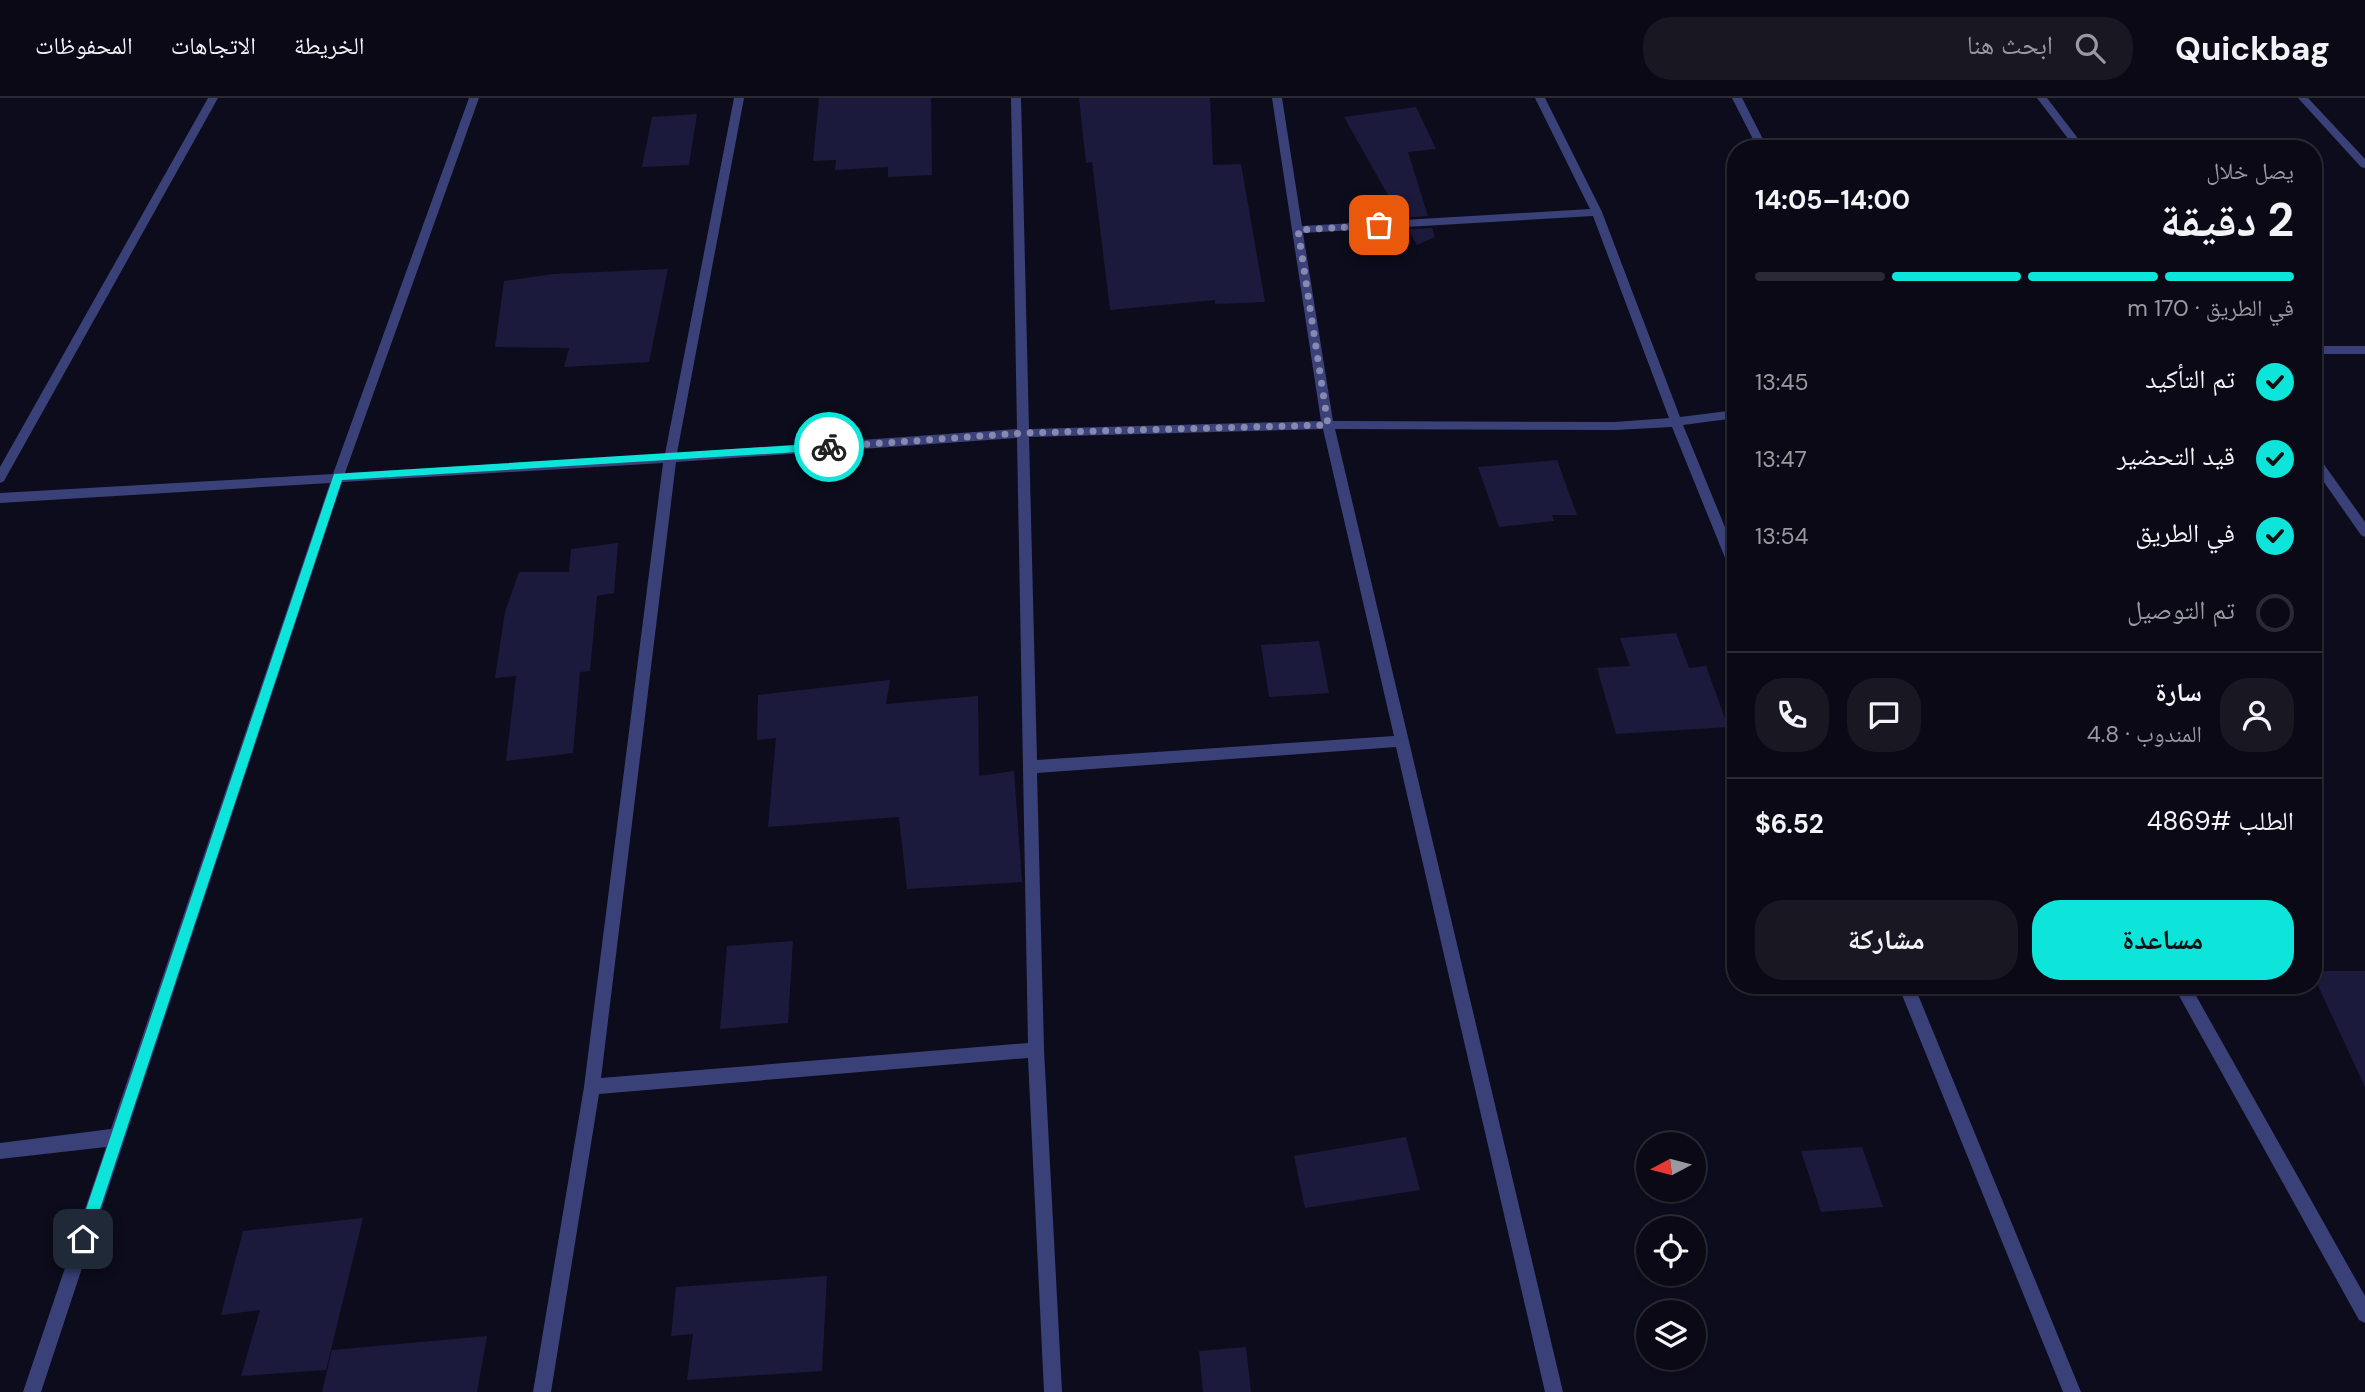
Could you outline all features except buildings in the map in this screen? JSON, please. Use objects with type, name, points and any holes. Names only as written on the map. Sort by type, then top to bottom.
[{"type":"street","points":[[0,478],[213,98]]},
{"type":"street","points":[[32,1392],[338,476],[474,98]]},
{"type":"street","points":[[542,1392],[592,1087],[670,458],[739,98]]},
{"type":"street","points":[[1016,98],[1036,1050],[1053,1392]]},
{"type":"street","points":[[1277,98],[1328,425],[1554,1392]]},
{"type":"street","points":[[1540,98],[1597,212],[1675,422],[1727,548]]},
{"type":"street","points":[[1737,98],[1758,140]]},
{"type":"street","points":[[2042,98],[2074,140]]},
{"type":"street","points":[[2303,98],[2365,165]]},
{"type":"street","points":[[1298,230],[1597,212]]},
{"type":"street","points":[[2322,350],[2365,350]]},
{"type":"street","points":[[0,498],[670,458],[1023,433],[1328,425],[1615,426],[1727,415]]},
{"type":"street","points":[[2322,471],[2365,533]]},
{"type":"street","points":[[1030,767],[1400,741]]},
{"type":"street","points":[[1910,994],[2072,1392]]},
{"type":"street","points":[[2186,994],[2365,1314]]},
{"type":"street","points":[[592,1087],[1036,1050]]},
{"type":"street","points":[[0,1151],[116,1137]]},
{"type":"way so far","points":[[829,447],[1023,433],[1328,425],[1298,230],[1379,225]]},
{"type":"route","points":[[83,1239],[338,476],[829,447]]}]
